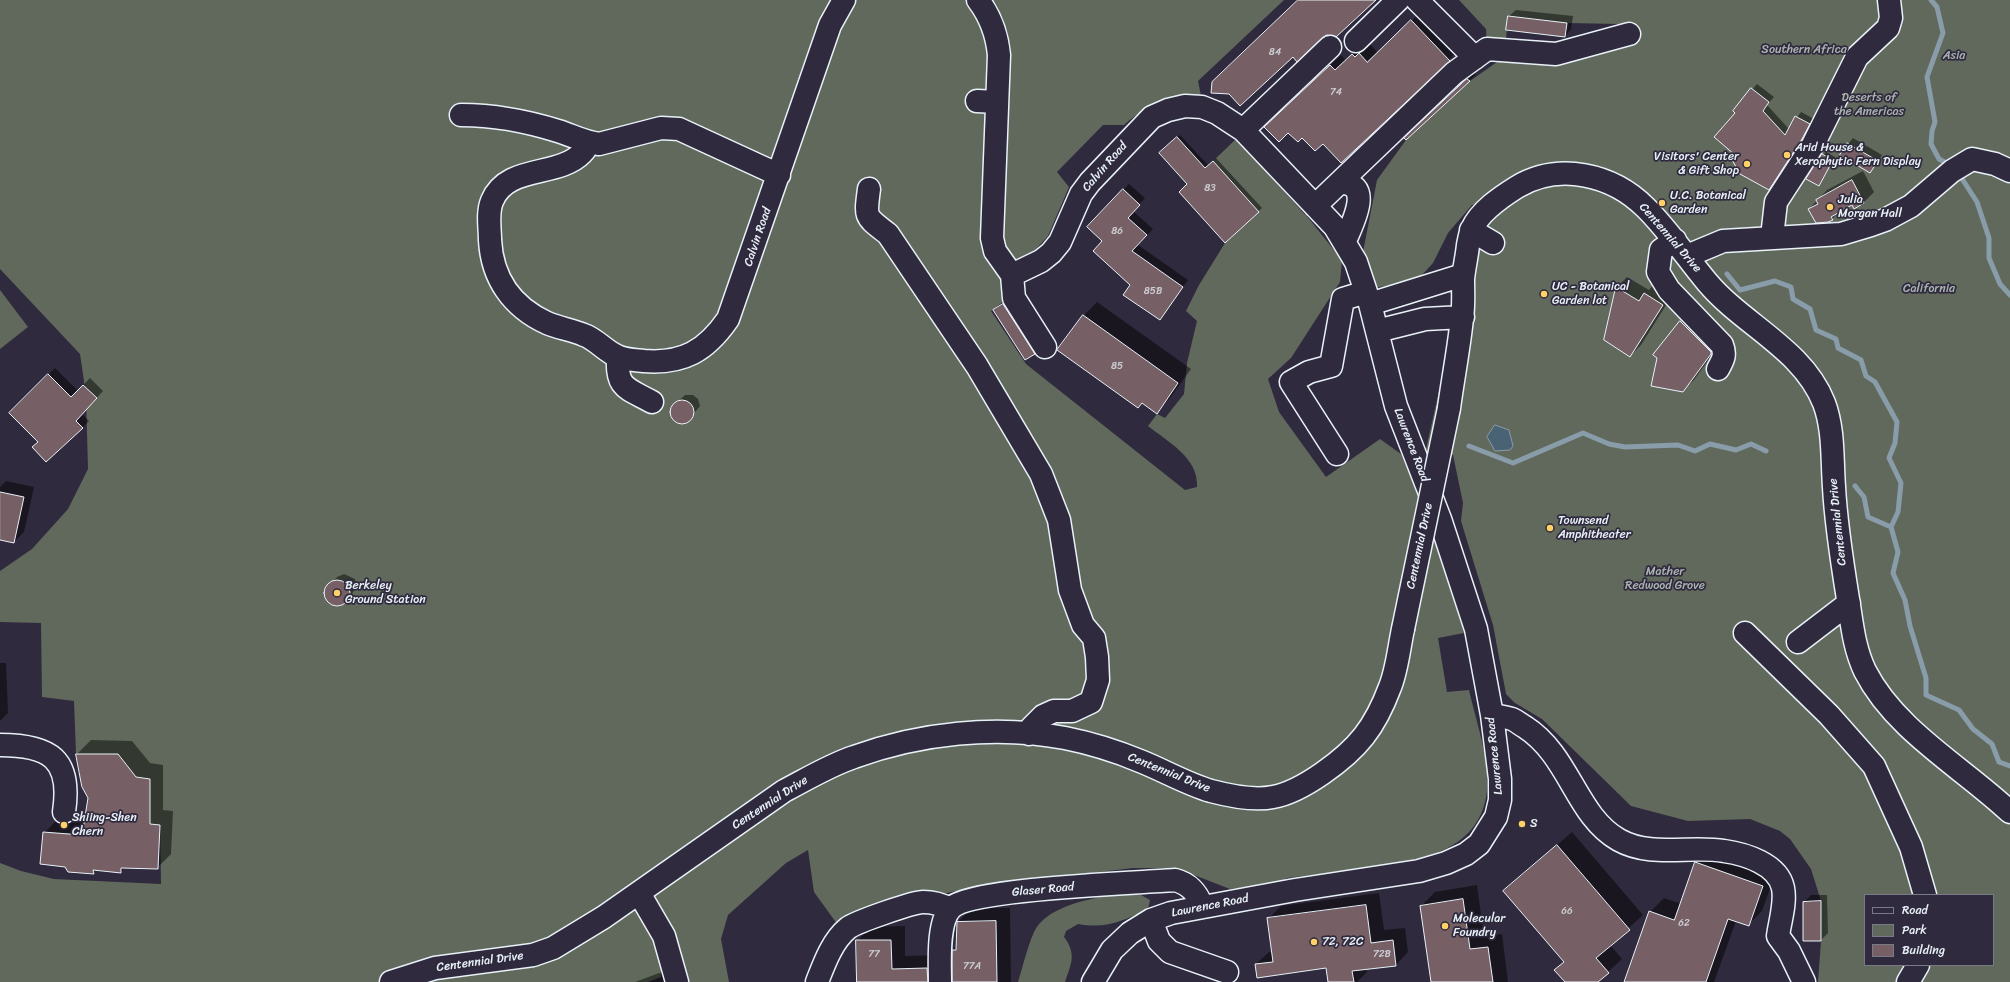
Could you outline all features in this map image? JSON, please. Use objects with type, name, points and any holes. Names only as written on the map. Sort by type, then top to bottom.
[{"type":"street","name":"Calvin Road","points":[[589,143],[582,153],[575,158],[562,164],[508,182],[497,190],[491,203],[489,218],[491,253],[495,270],[518,305],[547,323],[586,335],[618,357],[660,362],[680,359],[696,351],[716,337],[730,314],[830,24],[844,0]]},
{"type":"street","points":[[1356,41],[1398,0]]},
{"type":"street","points":[[1417,0],[1476,58]]},
{"type":"street","points":[[1772,237],[1776,202],[1813,145],[1856,58],[1888,28],[1891,18],[1888,0]]},
{"type":"street","points":[[988,3],[999,55],[987,102],[992,238],[995,251],[1012,275],[1014,298],[1045,347]]},
{"type":"street","points":[[1315,206],[1449,78],[1488,49],[1556,54],[1629,34]]},
{"type":"street","points":[[1243,130],[1330,47]]},
{"type":"street","name":"Calvin Road","points":[[1012,275],[1041,261],[1051,253],[1060,242],[1081,194],[1090,182],[1152,117],[1168,110],[1185,106],[1202,107],[1217,113],[1243,130],[1315,206],[1345,241],[1356,262],[1368,298]]},
{"type":"street","points":[[461,115],[494,116],[516,120],[558,131],[589,143],[605,143],[661,128],[679,129],[779,175]]},
{"type":"street","points":[[1718,369],[1724,352],[1722,345],[1669,290],[1658,272],[1661,250],[1722,241],[1841,234],[1885,220],[1911,206],[1952,171],[1972,159],[1986,162],[2010,171]]},
{"type":"street","name":"Centennial Drive","points":[[392,982],[435,968],[533,955],[553,948],[582,932],[784,791],[853,757],[899,743],[935,736],[988,732],[1066,738],[1118,752],[1210,791],[1254,798],[1274,798],[1311,780],[1348,753],[1365,736],[1379,712],[1391,685],[1449,408],[1462,317],[1463,275],[1471,230],[1481,215],[1495,202],[1530,179],[1551,174],[1571,173],[1591,176],[1610,183],[1626,192],[1645,206],[1681,248],[1707,282],[1725,301],[1762,330],[1797,361],[1812,381],[1824,402],[1830,424],[1836,522],[1855,644],[1863,667],[1881,697],[1911,728],[2010,812]]},
{"type":"street","points":[[1339,183],[1346,183],[1352,187],[1357,192],[1360,200],[1358,210],[1345,241]]},
{"type":"street","points":[[869,189],[866,211],[868,217],[888,234],[977,366],[1041,474],[1059,520],[1064,543],[1068,580],[1083,626],[1094,638],[1098,680],[1091,702],[1072,712],[1054,711],[1043,716],[1032,727],[1029,734]]},
{"type":"street","points":[[1471,230],[1493,243]]},
{"type":"street","points":[[1337,454],[1291,382],[1308,372],[1331,366],[1343,299],[1368,298],[1463,275]]},
{"type":"street","name":"Lawrence Road","points":[[1093,982],[1112,950],[1130,933],[1151,920],[1171,913],[1202,906],[1420,871],[1446,864],[1466,854],[1479,844],[1489,831],[1496,817],[1500,800],[1500,779],[1492,714],[1476,629],[1440,519],[1396,406],[1368,298]]},
{"type":"street","points":[[1377,331],[1425,319],[1462,317]]},
{"type":"street","points":[[618,357],[617,371],[620,382],[625,387],[652,402]]},
{"type":"street","points":[[1798,642],[1849,603]]},
{"type":"street","points":[[1745,633],[1829,715],[1874,766],[1911,847],[1925,894]]},
{"type":"street","points":[[1492,714],[1513,720],[1533,732],[1547,745],[1560,763],[1588,810],[1600,825],[1621,842],[1656,850],[1723,850],[1754,859],[1768,867],[1777,875],[1783,887],[1783,901],[1778,936],[1789,951],[1804,982]]},
{"type":"street","points":[[0,745],[22,745],[53,756],[62,770],[67,794],[64,812]]},
{"type":"street","name":"Glaser Road","points":[[950,909],[959,902],[1020,891],[1175,880],[1190,887],[1202,906]]},
{"type":"street","points":[[639,893],[664,936],[677,982]]},
{"type":"street","points":[[817,982],[828,955],[848,928],[860,922],[922,902],[942,904],[950,909],[944,922],[942,936],[940,982]]},
{"type":"street","points":[[1151,920],[1159,941],[1170,952],[1227,972]]},
{"type":"street","points":[[1908,982],[1917,966]]},
{"type":"green space","points":[[0,0],[1284,0],[1198,81],[1201,96],[1169,99],[1142,111],[1124,125],[1103,125],[1057,172],[1069,187],[1048,236],[1012,275],[1014,298],[1004,301],[991,311],[1026,364],[1185,490],[1197,487],[1193,467],[1188,459],[1173,445],[1148,426],[1157,414],[1165,418],[1184,394],[1187,363],[1197,321],[1186,311],[1199,285],[1225,243],[1259,212],[1213,161],[1236,139],[1310,220],[1342,260],[1340,282],[1291,358],[1268,379],[1279,412],[1326,477],[1380,439],[1401,454],[1439,541],[1464,633],[1438,638],[1447,692],[1469,690],[1479,727],[1487,779],[1487,791],[1482,812],[1472,829],[1458,842],[1441,851],[1422,858],[1402,862],[1287,878],[1275,884],[1230,889],[1176,868],[1133,868],[992,883],[938,895],[840,928],[814,892],[808,850],[786,863],[728,915],[721,939],[729,982],[676,982],[664,937],[661,977],[648,982],[0,982],[0,863],[21,871],[54,879],[161,884],[160,825],[150,824],[150,779],[136,777],[118,754],[76,754],[74,701],[42,697],[41,623],[0,622],[0,571],[32,549],[68,509],[88,469],[86,395],[80,354],[0,269]]},
{"type":"green space","points":[[1459,0],[2010,0],[2010,982],[1818,982],[1821,941],[1821,901],[1811,869],[1790,839],[1780,831],[1750,819],[1688,821],[1631,806],[1542,719],[1515,703],[1506,694],[1493,625],[1461,521],[1463,503],[1453,455],[1427,452],[1426,449],[1472,244],[1502,211],[1495,202],[1472,205],[1448,233],[1433,263],[1422,275],[1404,283],[1374,288],[1363,252],[1377,180],[1406,140],[1470,81],[1497,62],[1487,49],[1486,29]],"holes":[[[1508,16],[1567,23],[1619,24],[1628,34],[1505,50]]]},
{"type":"green space","points":[[0,290],[28,327],[0,349]]},
{"type":"green space","points":[[1109,895],[1141,895],[1150,900],[1148,909],[1114,923],[1106,925],[1078,924],[1066,931],[1064,937],[1072,954],[1072,959],[1065,982],[1018,982],[1034,932],[1040,923],[1048,916],[1067,906]]},
{"type":"water","points":[[1495,425],[1509,430],[1513,446],[1510,450],[1495,451],[1487,437]]},
{"type":"building","points":[[1298,0],[1376,0],[1336,37],[1327,35],[1322,38],[1297,62],[1293,57],[1240,106],[1229,94],[1211,93],[1212,82]]},
{"type":"building","points":[[1508,16],[1567,23],[1565,37],[1506,30]]},
{"type":"building","points":[[1411,20],[1450,61],[1341,163],[1323,144],[1315,151],[1302,138],[1298,142],[1288,133],[1279,142],[1264,127],[1330,65],[1335,70],[1352,54],[1355,57],[1359,53],[1367,62]]},
{"type":"building","points":[[1467,79],[1470,81],[1406,140],[1404,138]]},
{"type":"building","points":[[1751,88],[1769,102],[1763,111],[1785,135],[1795,116],[1810,124],[1769,190],[1740,174],[1731,158],[1735,155],[1714,137],[1735,113],[1733,111]]},
{"type":"building","points":[[1177,137],[1205,168],[1213,161],[1259,212],[1225,243],[1179,192],[1187,184],[1159,153]]},
{"type":"building","points":[[1847,143],[1878,161],[1870,173],[1840,155]]},
{"type":"building","points":[[1822,154],[1833,160],[1819,186],[1806,179]]},
{"type":"building","name":"Julia Morgan Hall","points":[[1852,180],[1864,203],[1854,209],[1852,205],[1831,217],[1833,220],[1816,223],[1808,209],[1818,204],[1816,200]]},
{"type":"building","points":[[1123,189],[1140,205],[1128,218],[1147,235],[1132,251],[1183,287],[1160,320],[1123,295],[1130,285],[1093,251],[1102,241],[1087,227]]},
{"type":"building","points":[[1616,287],[1639,301],[1644,293],[1663,305],[1630,357],[1604,340]]},
{"type":"building","points":[[1003,304],[1035,354],[1025,360],[993,310]]},
{"type":"building","points":[[1083,315],[1178,383],[1157,414],[1142,403],[1138,408],[1057,350]]},
{"type":"building","points":[[1680,321],[1711,352],[1711,354],[1683,392],[1651,386],[1657,358],[1653,355]]},
{"type":"building","points":[[48,374],[71,397],[83,385],[97,398],[76,421],[83,428],[46,462],[32,447],[38,442],[9,413]]},
{"type":"building","points":[[682,400],[687,401],[693,407],[693,417],[687,423],[682,424],[677,423],[671,417],[670,412],[671,407],[677,401]]},
{"type":"building","points":[[0,492],[24,497],[14,543],[0,540]]},
{"type":"building","name":"Berkeley Ground Station","points":[[337,580],[346,584],[350,593],[346,602],[337,606],[328,602],[324,593],[328,584]]},
{"type":"building","points":[[76,754],[118,754],[136,777],[150,779],[150,824],[160,825],[158,869],[121,868],[121,873],[93,870],[94,874],[68,872],[65,867],[40,864],[43,832],[82,835],[88,798],[82,787]]},
{"type":"building","points":[[1557,845],[1630,930],[1596,958],[1609,973],[1598,982],[1565,982],[1554,970],[1564,962],[1503,891]]},
{"type":"building","points":[[1695,862],[1763,886],[1749,926],[1728,919],[1706,982],[1624,982],[1649,911],[1674,920]]},
{"type":"building","name":"Molecular Foundry","points":[[1463,899],[1470,949],[1488,947],[1493,982],[1431,982],[1420,906]]},
{"type":"building","points":[[1821,901],[1821,941],[1803,941],[1803,902]]},
{"type":"building","name":"72, 72C","points":[[1366,905],[1371,943],[1393,940],[1396,966],[1352,971],[1354,982],[1328,982],[1326,968],[1257,978],[1255,964],[1273,962],[1267,918]]},
{"type":"building","points":[[996,921],[997,982],[952,982],[952,950],[956,950],[957,922]]},
{"type":"building","points":[[856,940],[891,940],[892,969],[927,968],[928,982],[857,982]]},
{"type":"waterway","points":[[1931,0],[1937,7],[1943,33],[1927,77],[1935,122],[1932,131],[1931,144],[1939,159],[1950,165]]},
{"type":"waterway","points":[[1959,174],[1977,202],[1989,238],[1989,258],[2000,284],[2010,295]]},
{"type":"waterway","points":[[1727,274],[1740,290],[1775,281],[1791,287],[1793,299],[1810,309],[1816,330],[1836,339],[1838,348],[1861,360],[1866,376],[1875,382],[1897,422],[1895,443],[1889,458],[1901,483],[1898,512],[1891,527],[1898,552],[1893,573],[1905,600],[1910,626],[1926,678],[1926,695],[1959,710],[1973,729],[1992,744],[1999,762],[2010,766]]},
{"type":"waterway","points":[[1469,446],[1513,463],[1583,433],[1609,444],[1625,447],[1678,445],[1695,451],[1710,444],[1736,450],[1751,444],[1766,451]]},
{"type":"waterway","points":[[1855,486],[1864,497],[1868,517],[1891,527]]},
{"type":"place","name":"Arid House & Xerophytic Fern Display","points":[[1787,155]]},
{"type":"place","name":"Visitors' Center & Gift Shop","points":[[1747,164]]},
{"type":"place","name":"U.C. Botanical Garden","points":[[1662,203]]},
{"type":"place","name":"Julia Morgan Hall","points":[[1830,207]]},
{"type":"place","name":"UC - Botanical Garden lot","points":[[1544,294]]},
{"type":"place","name":"Townsend Amphitheater","points":[[1550,528]]},
{"type":"place","name":"Berkeley Ground Station","points":[[337,593]]},
{"type":"place","name":"S","points":[[1522,824]]},
{"type":"place","name":"Shiing-Shen Chern","points":[[64,825]]},
{"type":"place","name":"Molecular Foundry","points":[[1445,926]]},
{"type":"place","name":"72, 72C","points":[[1314,942]]},
{"type":"park label","name":"Southern Africa","points":[[1804,50]]},
{"type":"park label","name":"Asia","points":[[1954,56]]},
{"type":"park label","name":"Deserts of the Americas","points":[[1869,105]]},
{"type":"park label","name":"California","points":[[1929,289]]},
{"type":"park label","name":"Mather Redwood Grove","points":[[1665,579]]}]
